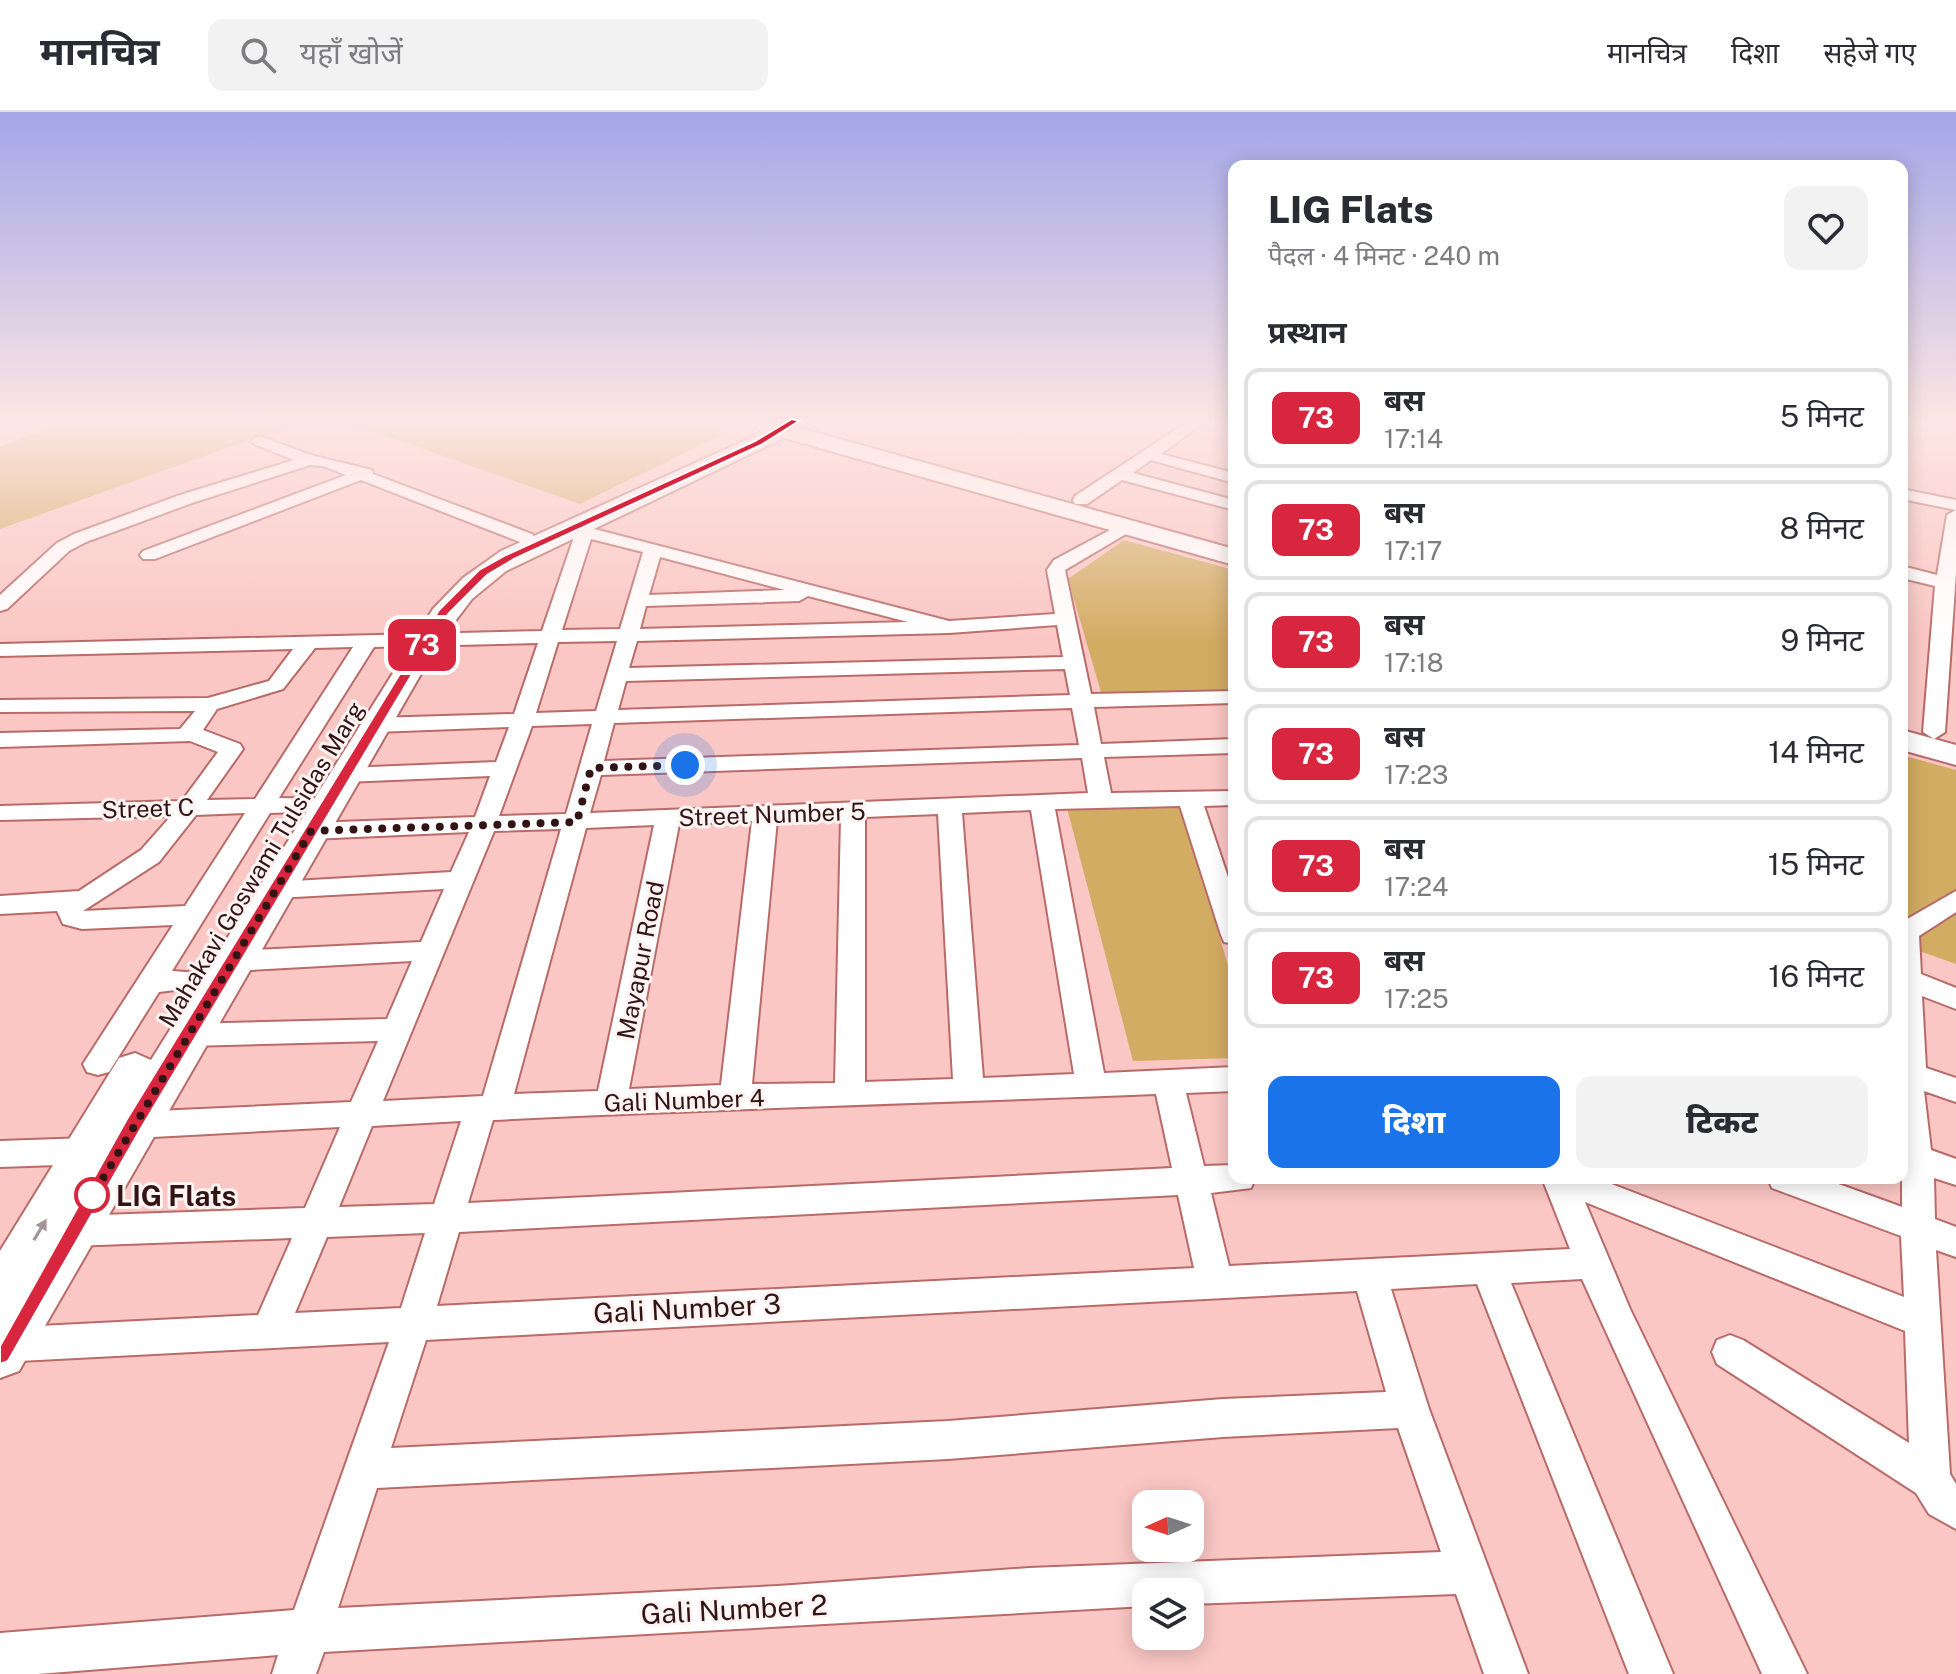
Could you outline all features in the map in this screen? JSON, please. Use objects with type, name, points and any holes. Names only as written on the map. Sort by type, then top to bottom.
[{"type":"street","points":[[0,605],[63,547],[202,494]]},
{"type":"street","points":[[149,555],[311,494]]},
{"type":"street","points":[[410,494],[526,538]]},
{"type":"street","name":"Mahakavi Goswami Tulsidas Marg","points":[[1,1335],[87,1151],[190,980],[308,804],[395,642],[415,612],[442,586],[526,538],[624,494]]},
{"type":"street","name":"Mahakavi Goswami Tulsidas Marg","points":[[1,1335],[71,1231],[276,890],[308,804],[375,725],[395,642],[443,612],[483,573],[578,530],[647,494]]},
{"type":"street","points":[[1015,494],[1228,555]]},
{"type":"street","points":[[1057,494],[1228,540]]},
{"type":"street","points":[[1081,500],[1090,494]]},
{"type":"street","points":[[1193,494],[1228,503]]},
{"type":"street","points":[[1908,495],[1956,505]]},
{"type":"street","points":[[1949,742],[1945,583],[1956,515]]},
{"type":"street","points":[[1101,800],[1056,570],[1060,564],[1125,527]]},
{"type":"street","points":[[270,1330],[484,825],[523,720],[578,530],[949,627]]},
{"type":"street","points":[[294,1674],[447,1218],[488,1108],[577,822],[653,548]]},
{"type":"street","points":[[1908,574],[1945,583]]},
{"type":"street","points":[[638,601],[825,594]]},
{"type":"street","points":[[0,650],[307,645],[949,627],[1064,619]]},
{"type":"street","points":[[0,706],[208,705],[276,685],[307,645]]},
{"type":"street","points":[[617,675],[1074,663]]},
{"type":"street","points":[[375,725],[1228,697]]},
{"type":"street","points":[[190,733],[208,705]]},
{"type":"street","points":[[1908,726],[1949,742]]},
{"type":"street","points":[[0,740],[190,733],[232,749],[191,807],[150,856],[88,897],[73,902],[0,905]]},
{"type":"street","points":[[1908,740],[1949,742]]},
{"type":"street","points":[[591,768],[1228,746]]},
{"type":"street","points":[[98,1064],[192,915],[308,804],[505,769]]},
{"type":"street","name":"Street Number 5","points":[[308,804],[484,825],[1101,800],[1228,798]]},
{"type":"street","points":[[1190,800],[1228,917]]},
{"type":"street","name":"Street C","points":[[0,813],[308,804]]},
{"type":"street","points":[[1042,804],[1091,1085]]},
{"type":"street","points":[[950,808],[969,1090]]},
{"type":"street","points":[[850,1095],[853,811]]},
{"type":"street","points":[[735,1096],[765,815]]},
{"type":"street","name":"Mayapur Road","points":[[611,1103],[668,817]]},
{"type":"street","points":[[276,890],[461,880]]},
{"type":"street","points":[[1908,930],[1956,900]]},
{"type":"street","points":[[73,902],[69,914],[82,920],[192,915]]},
{"type":"street","points":[[233,961],[430,951]]},
{"type":"street","points":[[150,983],[190,980]]},
{"type":"street","points":[[1908,980],[1956,999]]},
{"type":"street","points":[[188,1035],[395,1030]]},
{"type":"street","points":[[1908,1030],[1911,1069],[1908,1070]]},
{"type":"street","points":[[1908,1073],[1956,1090]]},
{"type":"street","name":"Gali Number 4","points":[[134,1125],[735,1096],[850,1095],[1228,1079]]},
{"type":"street","points":[[1168,1081],[1215,1281]]},
{"type":"street","points":[[1908,1101],[1919,1189],[1918,1228],[1930,1479]]},
{"type":"street","points":[[0,1154],[87,1151]]},
{"type":"street","points":[[1916,1158],[1956,1172]]},
{"type":"street","points":[[71,1231],[447,1218],[1228,1178]]},
{"type":"street","points":[[1561,1184],[1593,1263],[1785,1674]]},
{"type":"street","points":[[1574,1184],[1922,1321]]},
{"type":"street","points":[[1800,1184],[1956,1242]]},
{"type":"street","name":"Gali Number 3","points":[[1,1335],[270,1330],[1593,1263]]},
{"type":"street","points":[[1488,1268],[1651,1674]]},
{"type":"street","points":[[1369,1273],[1410,1409],[1506,1674]]},
{"type":"street","points":[[1730,1352],[1930,1479],[1943,1500],[1956,1509]]},
{"type":"street","points":[[364,1469],[948,1440],[1223,1418],[1410,1409]]},
{"type":"street","name":"Gali Number 2","points":[[0,1655],[308,1631],[778,1607],[1029,1589],[1468,1572]]},
{"type":"shaded area","points":[[0,494],[98,494],[0,529]]},
{"type":"shaded area","points":[[551,494],[601,494],[580,504]]},
{"type":"shaded area","points":[[1124,540],[1228,568],[1228,697],[1103,699],[1068,579]]},
{"type":"shaded area","points":[[1908,757],[1956,770],[1956,964],[1908,947]]},
{"type":"shaded area","points":[[1181,806],[1228,966],[1228,1058],[1133,1061],[1067,808]]},
{"type":"bus line","name":"73","points":[[0,1353],[443,612],[460,592],[483,573],[510,557],[647,494]]},
{"type":"place","name":"LIG Flats","points":[[92,1195]]},
{"type":"route","points":[[92,1195],[87,1205],[311,831],[577,822],[591,768],[685,765]]}]
